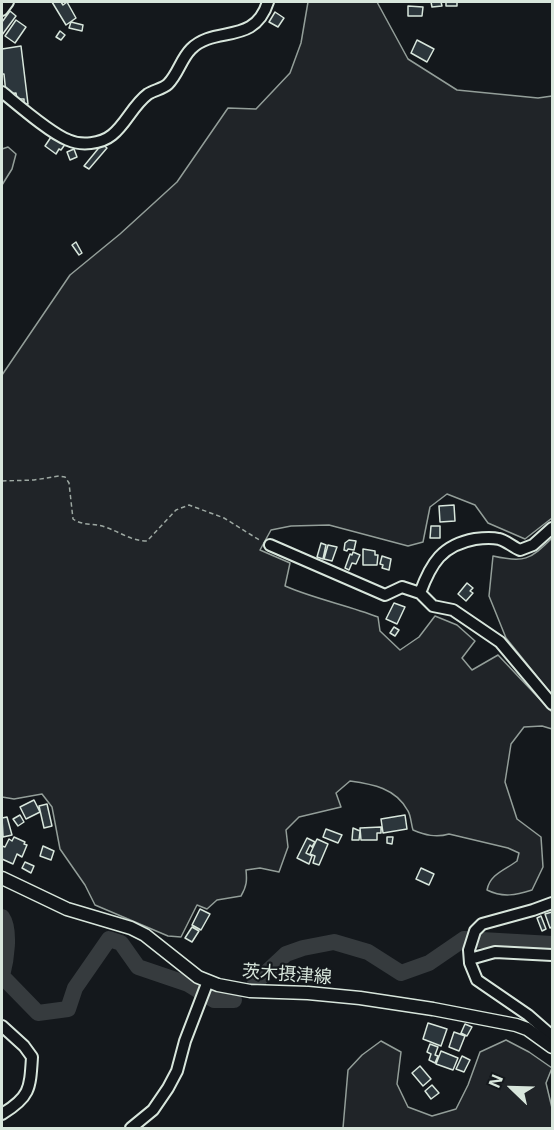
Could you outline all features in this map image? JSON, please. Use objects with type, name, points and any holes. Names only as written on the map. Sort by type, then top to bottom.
[{"type":"main road","name":"茨木摂津線","points":[[2,878],[67,909],[131,928],[145,935],[206,985],[250,991],[360,998],[433,1009],[516,1025],[527,1029],[552,1047]]},
{"type":"street","points":[[2,10],[8,2]]},
{"type":"street","points":[[2,92],[68,141],[82,143],[103,141],[113,135],[148,94],[168,85],[191,49],[207,39],[240,33],[254,24],[268,2]]},
{"type":"street","points":[[420,593],[434,562],[447,549],[462,542],[482,538],[501,539],[520,549],[532,544],[552,528]]},
{"type":"street","points":[[270,545],[385,595],[402,587],[420,593],[433,606],[453,610],[500,642],[552,704]]},
{"type":"street","points":[[552,903],[482,924],[475,931],[469,954],[477,980],[528,1015],[552,1036]]},
{"type":"street","points":[[469,954],[495,952],[552,955]]},
{"type":"street","points":[[131,1128],[153,1110],[177,1071],[206,985]]},
{"type":"street","points":[[2,1026],[24,1046],[32,1057],[27,1093],[19,1104],[2,1114]]},
{"type":"path","points":[[2,481],[65,477],[69,483],[73,519],[80,524],[103,526],[137,541],[147,542],[176,510],[189,505],[224,518],[270,545]]},
{"type":"shaded area","points":[[308,2],[377,2],[408,59],[457,90],[538,98],[552,96],[552,518],[525,539],[488,523],[475,505],[447,494],[430,507],[423,542],[408,546],[329,525],[291,526],[271,530],[260,550],[290,563],[285,586],[378,617],[380,631],[400,650],[419,637],[435,616],[457,625],[475,641],[462,658],[472,670],[498,655],[552,712],[552,729],[542,726],[524,727],[511,744],[505,782],[517,819],[541,837],[543,867],[532,890],[510,895],[487,890],[495,876],[517,861],[519,853],[508,848],[449,834],[431,835],[413,830],[409,813],[397,797],[383,788],[350,781],[336,793],[341,807],[299,817],[286,830],[288,847],[279,872],[260,868],[246,870],[246,883],[241,896],[217,900],[207,909],[197,905],[181,937],[168,936],[95,905],[85,885],[60,849],[52,807],[42,794],[14,799],[2,797],[2,375],[70,275],[120,234],[177,182],[228,108],[256,109],[290,73],[301,43]]},
{"type":"shaded area","points":[[8,147],[16,154],[12,169],[2,185],[2,149]]},
{"type":"shaded area","points":[[552,538],[552,695],[506,638],[489,596],[493,556],[512,559],[526,558]]},
{"type":"shaded area","points":[[506,1040],[552,1068],[546,1083],[552,1108],[552,1128],[343,1128],[348,1070],[362,1055],[381,1041],[401,1052],[397,1084],[408,1107],[432,1116],[456,1109],[480,1052]]},
{"type":"building","points":[[52,2],[61,2],[63,5],[67,2],[76,18],[66,25]]},
{"type":"building","points":[[431,2],[441,2],[442,6],[432,7]]},
{"type":"building","points":[[446,2],[457,2],[457,6],[446,6]]},
{"type":"building","points":[[408,6],[423,7],[422,16],[408,16]]},
{"type":"building","points":[[10,11],[16,16],[2,35],[2,22]]},
{"type":"building","points":[[275,12],[284,18],[278,27],[269,22]]},
{"type":"building","points":[[16,20],[26,27],[15,43],[5,36]]},
{"type":"building","points":[[71,22],[83,25],[82,31],[69,28]]},
{"type":"building","points":[[60,31],[65,35],[61,40],[56,37]]},
{"type":"building","points":[[417,40],[434,49],[427,62],[411,53]]},
{"type":"building","points":[[21,46],[28,104],[24,104],[24,99],[17,99],[16,93],[6,94],[4,74],[2,74],[2,49]]},
{"type":"building","points":[[53,134],[66,143],[56,154],[45,146]]},
{"type":"building","points":[[102,144],[107,148],[89,169],[84,166]]},
{"type":"building","points":[[74,149],[77,157],[70,160],[67,152]]},
{"type":"building","points":[[76,242],[82,253],[79,255],[72,245]]},
{"type":"building","points":[[454,505],[455,521],[440,522],[439,506]]},
{"type":"building","points":[[431,526],[440,526],[440,538],[430,538]]},
{"type":"building","points":[[349,540],[356,541],[354,550],[344,550],[345,543]]},
{"type":"building","points":[[321,543],[326,545],[323,559],[317,557]]},
{"type":"building","points":[[328,545],[337,547],[332,561],[324,559]]},
{"type":"building","points":[[363,549],[375,551],[375,555],[378,555],[377,565],[363,565]]},
{"type":"building","points":[[353,552],[360,555],[356,564],[352,563],[349,570],[345,568]]},
{"type":"building","points":[[382,556],[391,559],[389,570],[382,568],[383,565],[380,564]]},
{"type":"building","points":[[467,583],[473,588],[470,591],[473,593],[466,601],[458,594]]},
{"type":"building","points":[[394,603],[405,607],[397,624],[386,619]]},
{"type":"building","points":[[394,627],[399,630],[395,636],[390,633]]},
{"type":"building","points":[[34,800],[40,812],[26,819],[20,807]]},
{"type":"building","points":[[47,804],[52,826],[44,828],[39,806]]},
{"type":"building","points":[[20,815],[24,822],[18,826],[13,819]]},
{"type":"building","points":[[405,815],[407,829],[383,833],[381,819]]},
{"type":"building","points":[[7,817],[12,835],[3,837],[2,818]]},
{"type":"building","points":[[381,827],[381,833],[377,833],[377,840],[361,840],[360,828]]},
{"type":"building","points":[[353,828],[360,831],[359,840],[352,840]]},
{"type":"building","points":[[326,829],[342,835],[338,843],[323,837]]},
{"type":"building","points":[[14,837],[27,845],[22,857],[17,854],[13,864],[2,859],[2,846],[5,847],[9,839],[12,841]]},
{"type":"building","points":[[387,837],[393,837],[392,844],[387,843]]},
{"type":"building","points":[[307,838],[315,842],[312,847],[310,845],[306,853],[312,856],[309,864],[297,858]]},
{"type":"building","points":[[317,839],[328,844],[319,865],[313,863],[315,856],[310,854]]},
{"type":"building","points":[[43,846],[54,851],[51,860],[40,856]]},
{"type":"building","points":[[25,862],[34,866],[31,873],[22,868]]},
{"type":"building","points":[[421,868],[434,874],[429,885],[416,879]]},
{"type":"building","points":[[200,909],[210,914],[201,930],[192,925]]},
{"type":"building","points":[[552,912],[552,927],[550,928],[545,914]]},
{"type":"building","points":[[541,916],[546,929],[542,931],[537,918]]},
{"type":"building","points":[[192,927],[199,931],[192,942],[185,938]]},
{"type":"building","points":[[428,1023],[447,1029],[441,1046],[423,1039]]},
{"type":"building","points":[[465,1024],[472,1027],[467,1036],[461,1033]]},
{"type":"building","points":[[454,1032],[465,1036],[459,1051],[449,1047]]},
{"type":"building","points":[[430,1044],[438,1047],[435,1063],[429,1060],[431,1054],[427,1052]]},
{"type":"building","points":[[441,1051],[458,1058],[453,1070],[436,1064]]},
{"type":"building","points":[[462,1056],[470,1060],[464,1072],[456,1069]]},
{"type":"building","points":[[420,1066],[431,1079],[423,1086],[412,1073]]},
{"type":"building","points":[[432,1085],[439,1093],[431,1099],[425,1091]]},
{"type":"waterway","points":[[2,917],[7,937],[2,976],[38,1013],[68,1009],[75,988],[109,939],[121,943],[138,967],[188,984],[214,1000],[234,1000]]},
{"type":"waterway","points":[[255,983],[286,954],[334,942],[368,952],[401,973],[429,963],[464,939],[552,944]]}]
